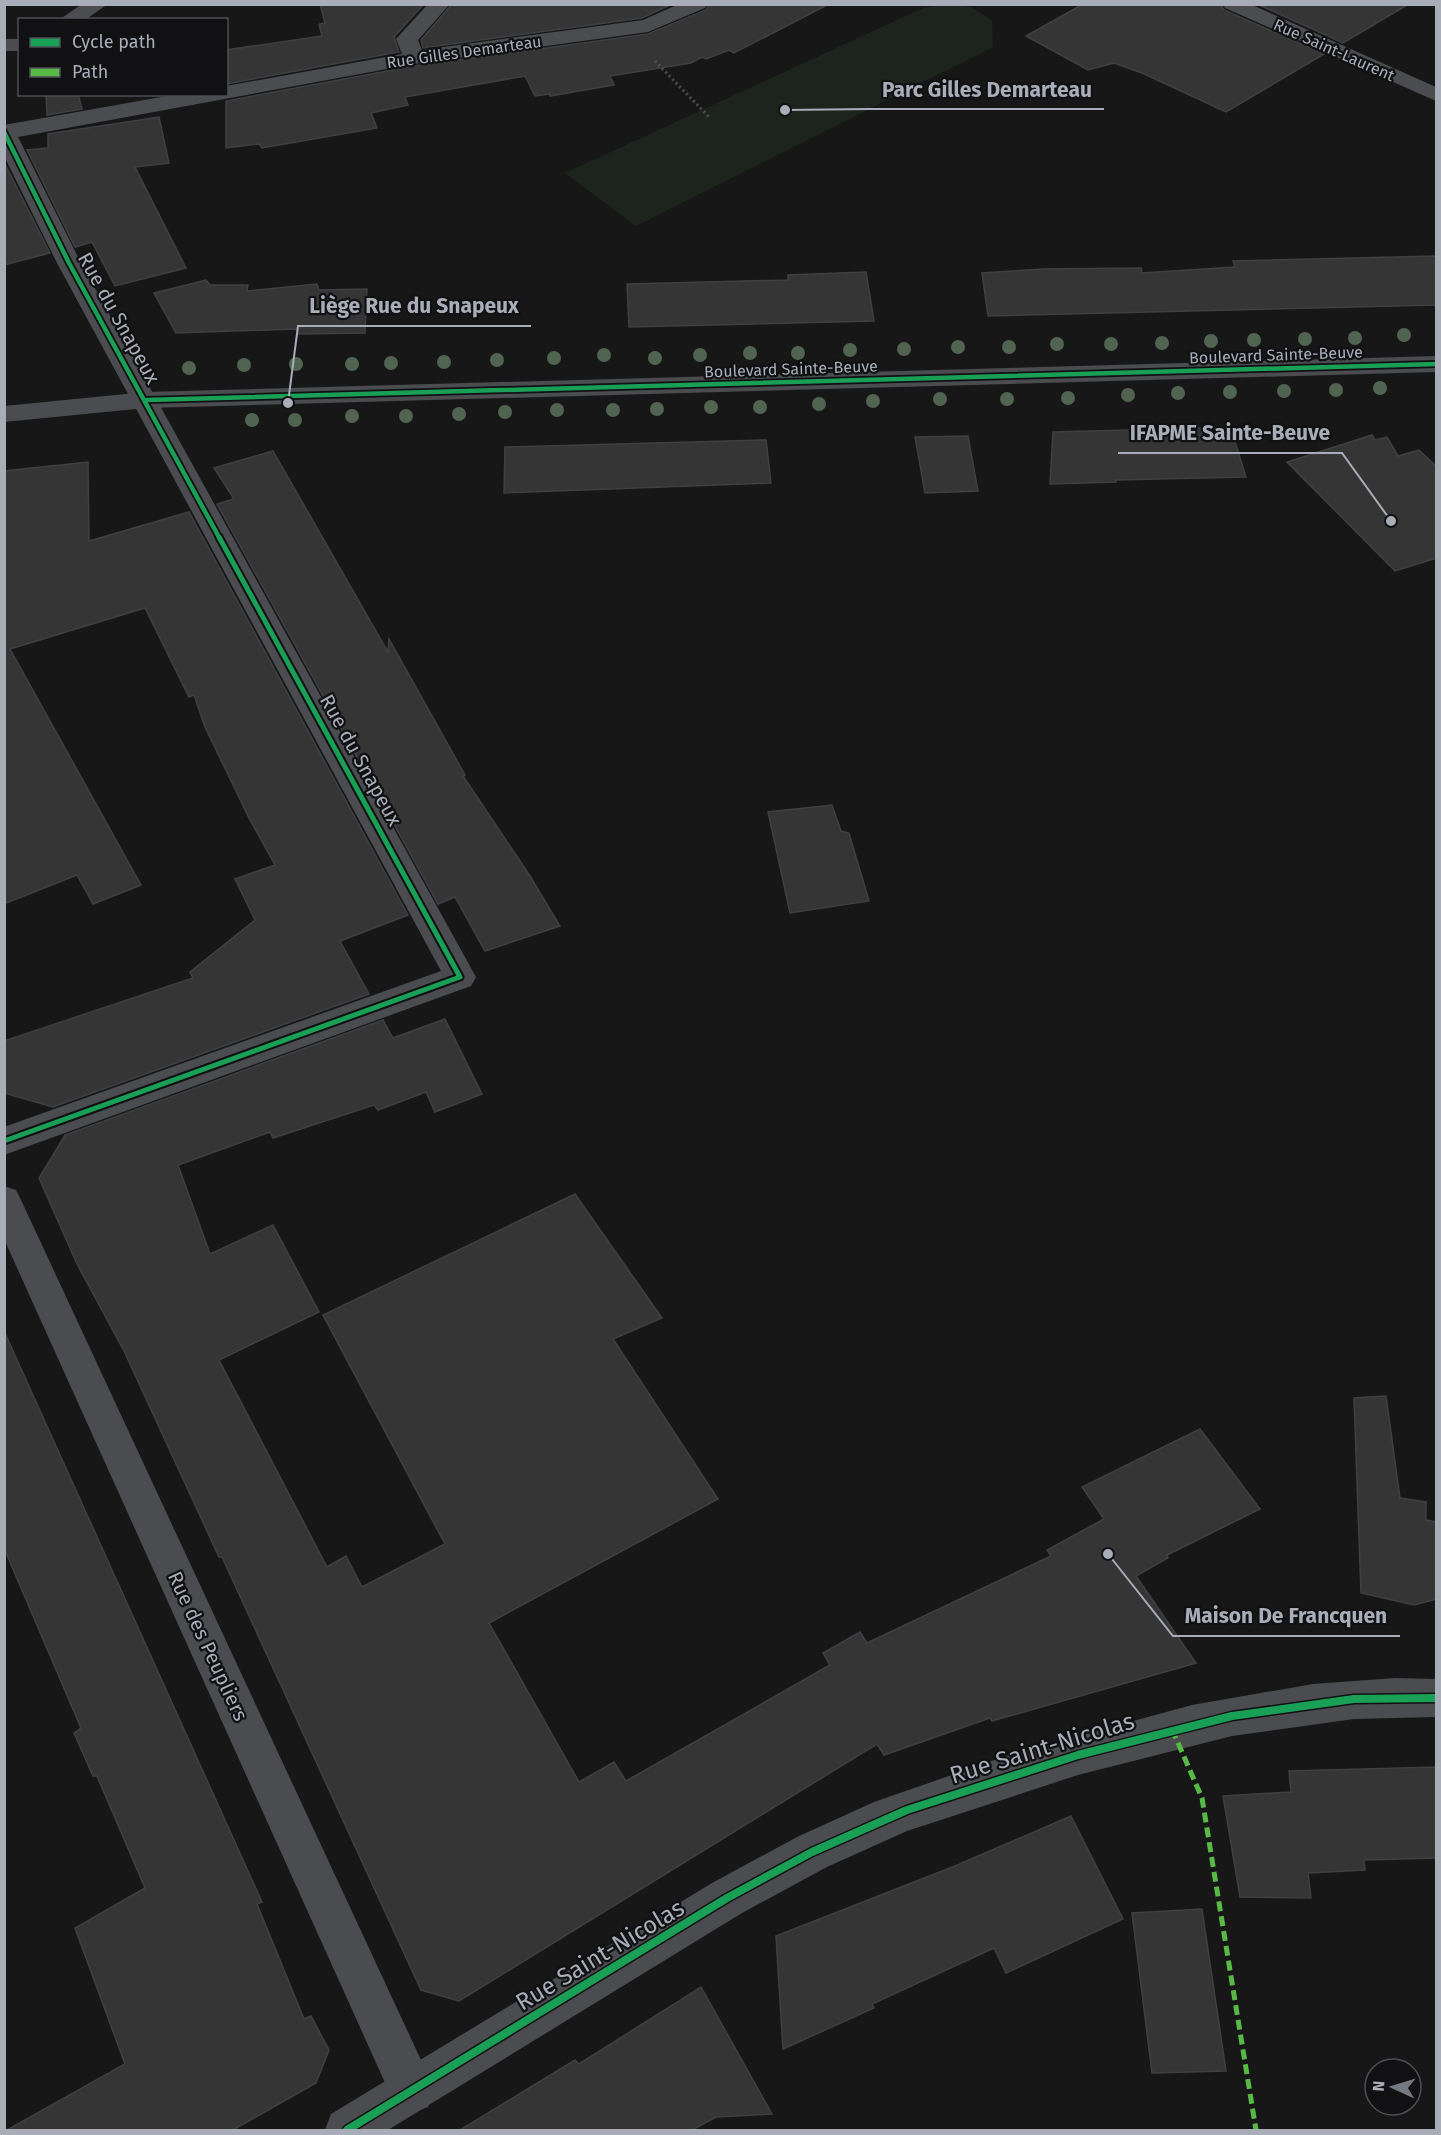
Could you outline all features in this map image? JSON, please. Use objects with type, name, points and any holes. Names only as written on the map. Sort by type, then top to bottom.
[{"type":"street","points":[[73,18],[98,4]]},
{"type":"street","points":[[414,58],[407,39],[440,4]]},
{"type":"street","name":"Rue Gilles Demarteau","points":[[228,93],[414,58],[648,26],[698,4]]},
{"type":"street","name":"Rue Saint-Laurent","points":[[1232,4],[1437,94]]},
{"type":"street","points":[[5,133],[205,96]]},
{"type":"street","name":"Rue du Snapeux","points":[[4,1141],[460,977],[46,219],[5,133]]},
{"type":"street","name":"Boulevard Sainte-Beuve","points":[[4,414],[146,400],[1437,364]]},
{"type":"street","name":"Rue des Peupliers","points":[[4,1200],[412,2091]]},
{"type":"street","name":"Rue Saint-Nicolas","points":[[347,2130],[734,1894],[840,1838],[920,1804],[1044,1764],[1196,1723],[1281,1706],[1325,1701],[1437,1698]]},
{"type":"path","points":[[624,29],[710,118]]},
{"type":"shaded area","points":[[946,4],[971,7],[992,20],[993,47],[636,226],[565,173],[923,8]]},
{"type":"building","points":[[320,4],[424,4],[394,37],[399,52],[228,84],[228,50],[322,36],[319,24],[325,23]]},
{"type":"building","points":[[452,4],[672,4],[642,18],[423,48],[421,40]]},
{"type":"building","points":[[710,4],[829,4],[734,53],[729,50],[706,59],[702,57],[691,63],[610,76],[614,85],[550,96],[550,94],[535,96],[525,76],[405,97],[408,105],[371,113],[377,128],[262,148],[259,144],[226,148],[226,101],[414,66],[648,34],[706,10]]},
{"type":"building","points":[[1083,4],[1220,4],[1224,10],[1324,54],[1226,112],[1142,73],[1114,63],[1088,70],[1026,36]]},
{"type":"building","points":[[1257,4],[1409,4],[1343,43]]},
{"type":"building","points":[[46,96],[79,96],[82,109],[47,115]]},
{"type":"building","points":[[159,117],[169,163],[135,167],[186,268],[115,286],[92,242],[75,247],[27,150],[48,148],[48,134]]},
{"type":"building","points":[[4,162],[50,253],[4,265]]},
{"type":"building","points":[[1437,256],[1437,305],[988,316],[982,273],[1043,269],[1141,268],[1142,273],[1235,267],[1233,261]]},
{"type":"building","points":[[866,272],[874,321],[629,327],[627,284],[788,280],[788,275]]},
{"type":"building","points":[[206,280],[210,285],[248,285],[247,291],[317,284],[319,290],[367,289],[365,333],[298,334],[297,329],[176,333],[154,293]]},
{"type":"building","points":[[1204,428],[1206,433],[1232,432],[1246,477],[1050,484],[1053,432]]},
{"type":"building","points":[[1372,435],[1375,440],[1387,437],[1398,456],[1419,450],[1437,467],[1437,558],[1395,571],[1287,462]]},
{"type":"building","points":[[968,436],[978,491],[925,493],[915,437]]},
{"type":"building","points":[[766,440],[771,483],[504,493],[505,447]]},
{"type":"building","points":[[273,451],[388,652],[389,639],[465,775],[463,776],[530,876],[560,926],[485,951],[455,897],[438,904],[217,504],[234,499],[214,468]]},
{"type":"building","points":[[88,462],[89,541],[189,512],[408,915],[340,941],[369,994],[53,1107],[4,1093],[4,1041],[193,978],[190,972],[255,920],[235,879],[275,865],[249,818],[205,727],[194,695],[189,697],[145,608],[10,649],[141,885],[93,904],[77,875],[4,904],[4,471]]},
{"type":"building","points":[[832,805],[841,831],[849,833],[869,901],[790,913],[768,812]]},
{"type":"building","points":[[445,1019],[482,1094],[435,1112],[426,1092],[378,1110],[374,1105],[273,1138],[270,1132],[178,1165],[210,1254],[273,1225],[319,1312],[219,1360],[327,1567],[346,1556],[362,1587],[445,1544],[323,1315],[575,1194],[662,1318],[613,1339],[718,1499],[489,1623],[579,1782],[614,1762],[626,1781],[830,1665],[823,1653],[860,1632],[867,1643],[1051,1556],[1047,1550],[1104,1519],[1082,1487],[1200,1429],[1260,1509],[1167,1555],[1168,1558],[1136,1576],[1196,1663],[992,1721],[990,1718],[884,1755],[877,1744],[459,2001],[421,1990],[222,1557],[219,1557],[124,1351],[77,1264],[39,1178],[65,1135],[383,1020],[393,1038]]},
{"type":"building","points":[[4,1331],[262,1902],[257,1904],[304,2019],[311,2016],[329,2050],[316,2083],[233,2130],[7,2130],[125,2064],[75,1928],[145,1888],[97,1776],[93,1776],[74,1733],[81,1728],[4,1548]]},
{"type":"building","points":[[1386,1396],[1400,1498],[1426,1502],[1426,1520],[1437,1522],[1437,1599],[1414,1605],[1361,1593],[1354,1398]]},
{"type":"building","points":[[1437,1767],[1437,1858],[1364,1860],[1365,1870],[1308,1873],[1311,1898],[1240,1897],[1223,1796],[1291,1792],[1289,1771]]},
{"type":"building","points":[[1071,1816],[1123,1919],[1006,1973],[994,1948],[872,2004],[874,2008],[783,2049],[776,1936],[955,1866]]},
{"type":"building","points":[[1202,1909],[1226,2071],[1152,2073],[1132,1913]]},
{"type":"building","points":[[701,1987],[772,2114],[716,2117],[692,2130],[460,2130],[575,2060],[579,2064]]},
{"type":"marked path","points":[[1172,1729],[1202,1798],[1256,2130]]},
{"type":"cycle path","points":[[4,132],[69,263],[460,977],[4,1141]]},
{"type":"cycle path","points":[[146,400],[1436,364]]},
{"type":"cycle path","points":[[347,2130],[727,1898],[812,1852],[874,1823],[941,1797],[1009,1775],[1192,1724],[1313,1703],[1354,1699],[1436,1698]]},
{"type":"place","name":"Parc Gilles Demarteau","points":[[785,110]]},
{"type":"place","name":"Liège Rue du Snapeux","points":[[288,403]]},
{"type":"place","name":"IFAPME Sainte-Beuve","points":[[1391,521]]},
{"type":"place","name":"Maison De Francquen","points":[[1108,1554]]}]
